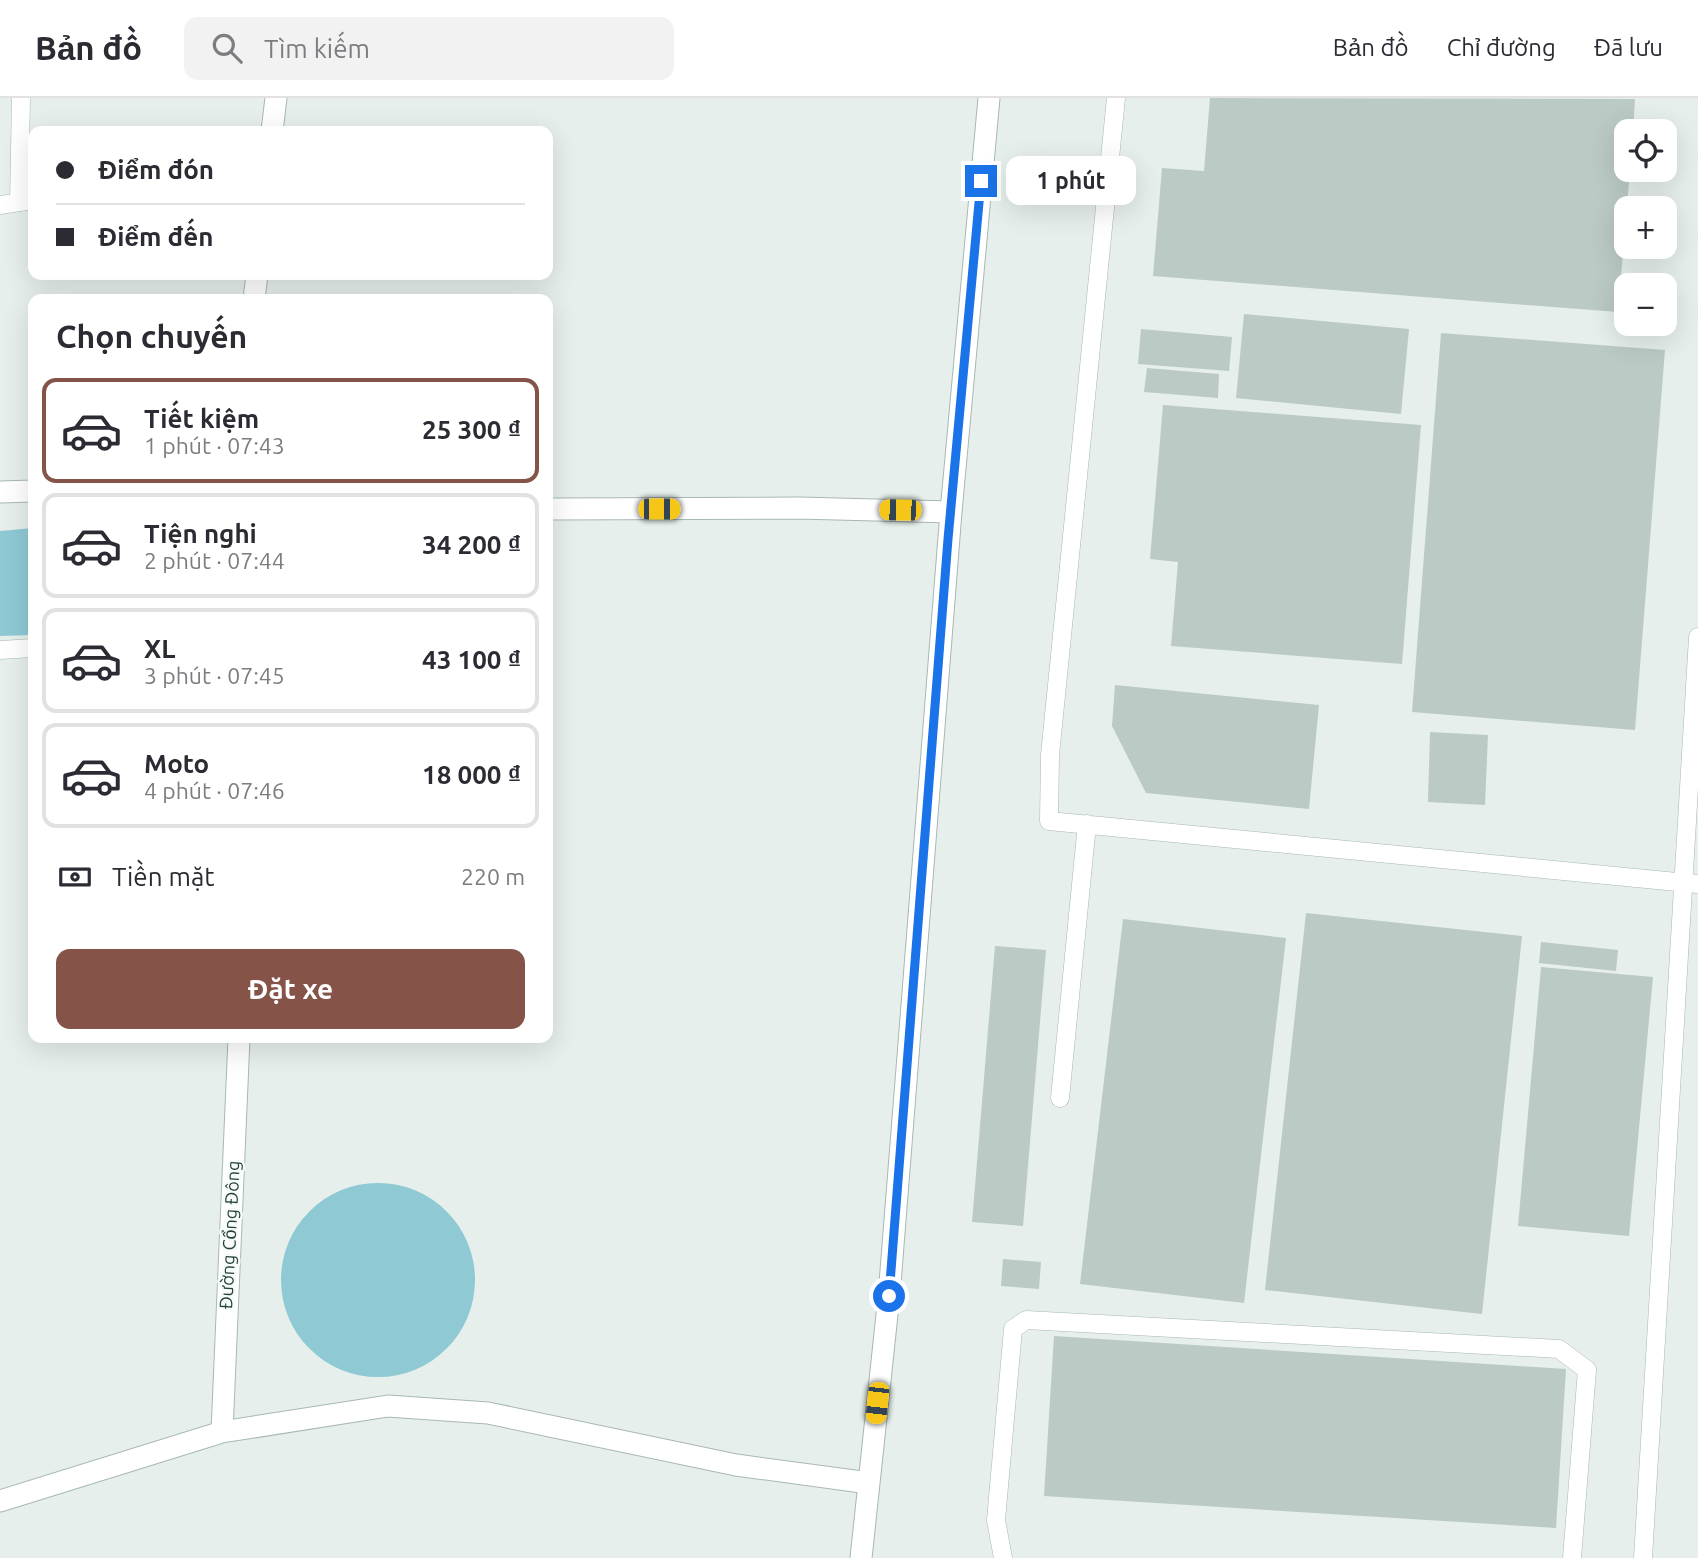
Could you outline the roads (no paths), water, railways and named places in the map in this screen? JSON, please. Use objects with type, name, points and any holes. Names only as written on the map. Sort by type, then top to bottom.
[{"type":"street","points":[[272,126],[275,98]]},
{"type":"street","points":[[861,1558],[889,1296],[951,512],[989,98]]},
{"type":"street","points":[[0,492],[28,491]]},
{"type":"street","points":[[553,509],[799,508],[951,512]]},
{"type":"street","name":"Đường Cổng Đông","points":[[222,1432],[239,1043]]},
{"type":"street","points":[[0,1501],[222,1432],[388,1406],[488,1413],[736,1465],[869,1483]]},
{"type":"lane","points":[[0,205],[26,201],[20,98]]},
{"type":"lane","points":[[1116,98],[1050,755],[1049,821],[1690,883]]},
{"type":"lane","points":[[1643,1558],[1690,883],[1698,637]]},
{"type":"lane","points":[[0,650],[28,648]]},
{"type":"lane","points":[[1060,1098],[1087,824]]},
{"type":"lane","points":[[1003,1558],[996,1520],[1013,1329],[1027,1320],[1559,1349],[1587,1370],[1572,1558]]},
{"type":"water","points":[[28,528],[28,635],[0,636],[0,531]]},
{"type":"water","points":[[378,1183],[415,1190],[447,1211],[468,1243],[475,1280],[468,1317],[447,1349],[415,1370],[378,1377],[341,1370],[309,1349],[288,1317],[281,1280],[288,1243],[309,1211],[341,1190]]}]
